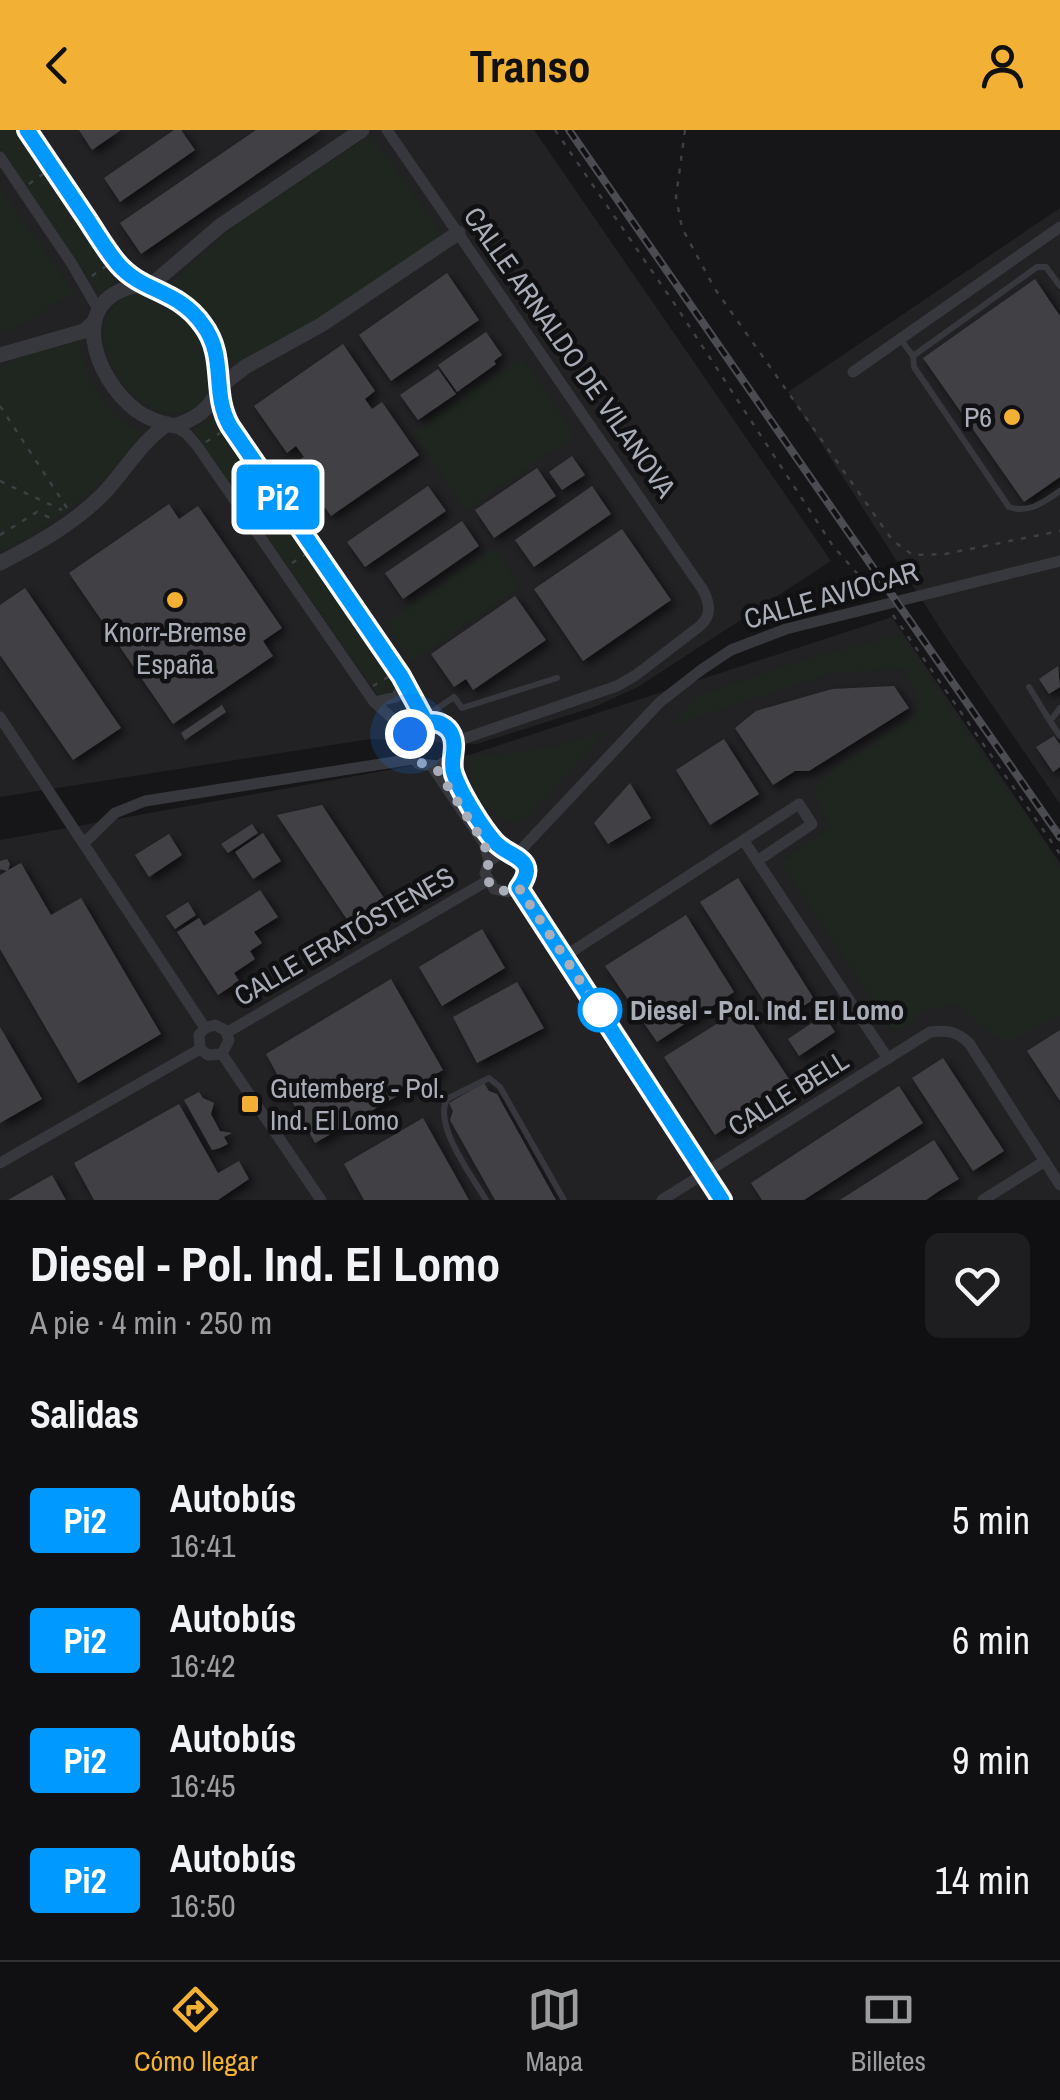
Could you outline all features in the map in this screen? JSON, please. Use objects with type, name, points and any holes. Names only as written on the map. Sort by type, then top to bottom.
[{"type":"street","points":[[27,130],[115,260],[146,285],[174,296],[205,326],[218,357],[218,392],[230,426],[397,670],[426,722]]},
{"type":"street","points":[[0,356],[84,331],[110,296],[126,287],[146,285],[220,226],[362,130]]},
{"type":"street","name":"CALLE ARNALDO DE VILANOVA","points":[[386,130],[703,590],[709,605],[706,619],[685,638],[617,686],[454,742]]},
{"type":"street","points":[[0,157],[83,282],[96,315],[97,356],[114,388],[138,412],[171,425],[198,447],[370,696],[410,734]]},
{"type":"street","points":[[853,372],[1060,227]]},
{"type":"street","points":[[0,563],[52,534],[90,506],[150,436],[200,416],[245,366],[321,325],[458,233]]},
{"type":"street","name":"CALLE AVIOCAR","points":[[510,854],[660,702],[700,670],[751,641],[1060,560]]},
{"type":"street","points":[[370,696],[396,696],[404,683]]},
{"type":"street","points":[[0,717],[205,1028]]},
{"type":"street","points":[[413,759],[408,747],[410,734],[426,722],[447,728],[454,742],[451,757],[457,780],[492,839],[526,870],[519,888]]},
{"type":"street","points":[[433,768],[451,757]]},
{"type":"street","points":[[85,842],[115,813],[144,801],[413,759],[433,768],[484,843],[489,861],[488,881],[500,892],[519,888]]},
{"type":"street","points":[[565,956],[799,804],[812,824],[757,862]]},
{"type":"street","points":[[744,841],[888,1059]]},
{"type":"street","points":[[489,861],[510,854]]},
{"type":"street","name":"CALLE ERATÓSTENES","points":[[226,1033],[488,881]]},
{"type":"street","points":[[519,888],[722,1200]]},
{"type":"street","points":[[216,1026],[226,1033],[228,1045],[222,1054],[208,1055],[200,1049],[198,1040],[205,1028],[216,1026]]},
{"type":"street","name":"CALLE BELL","points":[[662,1200],[930,1032],[945,1030],[958,1033],[969,1043],[1044,1161]]},
{"type":"street","points":[[0,1163],[200,1049]]},
{"type":"street","points":[[222,1054],[320,1200]]},
{"type":"street","points":[[982,1200],[1044,1161],[1060,1185]]},
{"type":"lane","points":[[913,356],[1037,267],[1046,267],[1060,286]]},
{"type":"lane","points":[[900,338],[913,356],[914,366],[1009,507],[1036,507],[1060,491]]},
{"type":"lane","points":[[426,722],[432,712],[454,697],[462,708],[556,678]]},
{"type":"lane","points":[[1030,687],[1060,736]]},
{"type":"lane","points":[[1050,720],[1060,708]]},
{"type":"lane","points":[[486,1200],[444,1126],[442,1112],[446,1099],[489,1078],[500,1087],[564,1200]]},
{"type":"path","points":[[555,130],[833,546],[882,601]]},
{"type":"path","points":[[684,130],[676,198],[690,244],[715,288],[893,541],[913,555],[945,554],[1060,531]]},
{"type":"path","points":[[22,190],[52,168]]},
{"type":"path","points":[[83,282],[115,260]]},
{"type":"path","points":[[0,406],[68,506],[53,518],[37,512],[0,535]]},
{"type":"path","points":[[198,447],[230,426]]},
{"type":"path","points":[[0,481],[60,508]]},
{"type":"path","points":[[282,570],[314,548]]},
{"type":"path","points":[[893,615],[1060,854]]},
{"type":"path","points":[[370,696],[397,670]]},
{"type":"shaded area","points":[[0,130],[534,130],[831,561],[638,687],[594,707],[477,744],[370,739],[0,797]]},
{"type":"shaded area","points":[[0,130],[19,130],[123,277],[99,293],[0,148]]},
{"type":"shaded area","points":[[371,135],[437,227],[436,240],[313,323],[228,369],[210,319],[193,299],[170,283],[241,220]]},
{"type":"shaded area","points":[[0,187],[74,293],[5,333],[0,325]]},
{"type":"shaded area","points":[[1060,208],[1060,804],[949,642],[788,392]]},
{"type":"shaded area","points":[[138,293],[172,307],[200,339],[211,377],[207,394],[194,408],[173,414],[152,407],[115,372],[106,348],[104,325],[114,306]]},
{"type":"shaded area","points":[[79,342],[99,394],[117,415],[141,432],[96,486],[60,515],[0,553],[0,367],[35,352]]},
{"type":"shaded area","points":[[522,357],[575,435],[466,510],[413,432]]},
{"type":"shaded area","points":[[217,414],[396,676],[398,684],[394,691],[381,696],[376,692],[193,431]]},
{"type":"shaded area","points":[[493,548],[520,587],[411,662],[384,624]]},
{"type":"shaded area","points":[[892,617],[1060,863],[1060,1200],[0,1200],[0,840],[466,756]]},
{"type":"shaded area","points":[[901,635],[1060,868],[1060,1015],[1011,1041],[990,1033],[959,1005],[922,1010],[905,1027],[891,1028],[781,863],[831,826],[814,794],[821,779],[919,712],[919,700],[906,670],[835,672],[670,726],[700,695],[805,659]]},
{"type":"shaded area","points":[[609,729],[523,821],[503,820],[493,812],[476,791],[467,767],[466,758],[554,747]]},
{"type":"building","points":[[79,130],[121,130],[92,150]]},
{"type":"building","points":[[174,130],[181,130],[195,150],[120,202],[104,178]]},
{"type":"building","points":[[256,130],[321,130],[141,254],[120,223]]},
{"type":"building","points":[[447,273],[479,320],[391,381],[359,335]]},
{"type":"building","name":"P6","points":[[1035,279],[1060,316],[1060,477],[1024,502],[923,358]]},
{"type":"building","points":[[486,332],[502,355],[494,361],[496,364],[457,392],[438,365]]},
{"type":"building","points":[[343,344],[375,391],[365,399],[372,409],[382,402],[419,455],[331,516],[294,463],[304,457],[296,446],[287,453],[254,406]]},
{"type":"building","points":[[438,369],[456,394],[418,420],[400,395]]},
{"type":"building","points":[[572,456],[585,475],[562,490],[549,472]]},
{"type":"building","points":[[537,468],[556,496],[494,538],[475,510]]},
{"type":"building","points":[[428,486],[446,511],[365,567],[347,542]]},
{"type":"building","points":[[592,486],[611,514],[534,567],[515,540]]},
{"type":"building","name":"Knorr-Bremse España","points":[[169,504],[179,519],[198,506],[282,628],[263,641],[273,656],[173,724],[69,573]]},
{"type":"building","points":[[462,521],[479,546],[403,599],[385,573]]},
{"type":"building","points":[[622,529],[671,600],[583,661],[534,589]]},
{"type":"building","points":[[25,588],[121,728],[73,760],[0,655],[0,605]]},
{"type":"building","points":[[515,596],[546,640],[473,690],[466,679],[454,687],[431,654]]},
{"type":"building","points":[[1058,666],[1060,687],[1049,694],[1039,679]]},
{"type":"building","points":[[894,686],[909,708],[809,771],[795,771],[773,785],[735,728],[756,711],[832,689]]},
{"type":"building","points":[[222,705],[226,712],[185,740],[181,733]]},
{"type":"building","points":[[1054,736],[1060,745],[1060,767],[1053,772],[1036,747]]},
{"type":"building","points":[[724,739],[759,794],[710,825],[676,770]]},
{"type":"building","points":[[630,783],[651,818],[608,844],[594,823]]},
{"type":"building","points":[[322,805],[384,898],[348,921],[277,815]]},
{"type":"building","points":[[252,824],[258,833],[228,853],[221,844]]},
{"type":"building","points":[[263,833],[281,861],[253,879],[235,852]]},
{"type":"building","points":[[169,834],[182,855],[149,877],[135,855]]},
{"type":"building","points":[[7,859],[8,870],[21,863],[51,915],[81,898],[161,1034],[78,1083],[0,949],[0,875],[7,871],[0,869],[0,861]]},
{"type":"building","points":[[738,878],[814,999],[778,1023],[700,902]]},
{"type":"building","points":[[260,890],[278,917],[254,932],[262,943],[250,951],[255,959],[234,973],[239,981],[218,995],[177,932],[199,918],[204,926]]},
{"type":"building","points":[[188,902],[196,915],[175,929],[166,916]]},
{"type":"building","points":[[686,915],[734,992],[657,1042],[605,966]]},
{"type":"building","points":[[482,929],[505,968],[442,1006],[419,967]]},
{"type":"building","points":[[391,979],[443,1070],[315,1143],[266,1054]]},
{"type":"building","points":[[517,982],[544,1028],[477,1063],[453,1017]]},
{"type":"building","points":[[742,1008],[789,1079],[734,1115],[737,1120],[715,1135],[664,1057]]},
{"type":"building","points":[[824,1015],[835,1032],[799,1056],[788,1039]]},
{"type":"building","points":[[0,1027],[42,1099],[0,1123]]},
{"type":"building","points":[[1060,1030],[1060,1101],[1027,1051]]},
{"type":"building","points":[[943,1058],[1004,1151],[973,1171],[912,1078]]},
{"type":"building","points":[[484,1083],[497,1094],[556,1200],[495,1200],[450,1120],[453,1111],[449,1103]]},
{"type":"building","points":[[899,1086],[923,1123],[804,1200],[762,1200],[751,1183]]},
{"type":"building","points":[[199,1092],[214,1103],[211,1114],[220,1131],[232,1133],[224,1137],[228,1144],[220,1148],[212,1150],[184,1100]]},
{"type":"building","points":[[179,1104],[218,1173],[239,1161],[249,1179],[218,1200],[94,1200],[74,1163]]},
{"type":"building","points":[[423,1118],[469,1200],[364,1200],[344,1164]]},
{"type":"building","points":[[934,1140],[959,1179],[926,1200],[840,1200]]},
{"type":"building","points":[[52,1175],[66,1200],[8,1200]]},
{"type":"railway","points":[[569,130],[1060,837]]},
{"type":"bus line","name":"Pi2","points":[[27,130],[118,264],[141,284],[174,296],[205,326],[218,357],[218,396],[223,415],[401,676],[419,714],[426,722],[441,724],[452,734],[453,773],[492,839],[524,864],[526,877],[519,888],[722,1200]]},
{"type":"place","name":"P6","points":[[1012,417]]},
{"type":"place","name":"Knorr-Bremse España","points":[[175,600]]},
{"type":"place","name":"Diesel - Pol. Ind. El Lomo","points":[[600,1010]]},
{"type":"place","name":"Gutemberg - Pol. Ind. El Lomo","points":[[250,1104]]},
{"type":"route","points":[[410,734],[408,747],[413,759],[438,771],[484,843],[490,885],[500,892],[519,888],[607,1022],[600,1010]]}]
